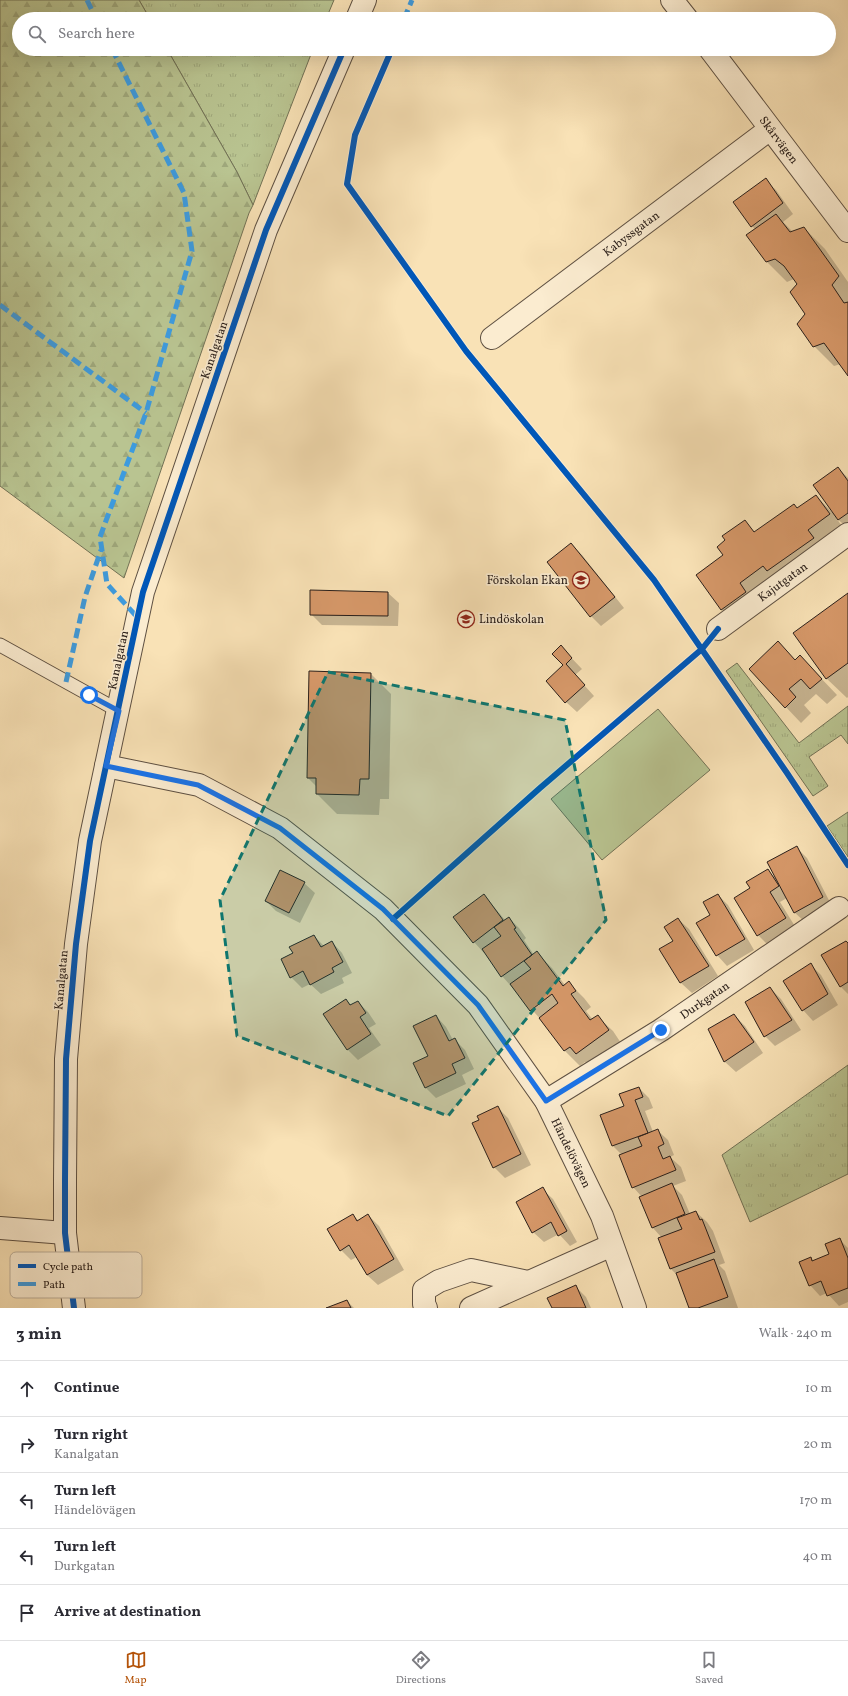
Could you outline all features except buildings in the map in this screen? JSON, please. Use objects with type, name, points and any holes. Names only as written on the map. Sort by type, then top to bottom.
[{"type":"street","points":[[360,12],[365,0]]},
{"type":"street","points":[[672,0],[681,12]]},
{"type":"street","name":"Kanalgatan","points":[[67,1252],[65,1233],[66,1059],[75,951],[90,841],[119,711],[143,592],[266,230],[341,56]]},
{"type":"street","name":"Skårvägen","points":[[715,56],[848,231]]},
{"type":"street","name":"Kabyssgatan","points":[[492,338],[770,129]]},
{"type":"street","name":"Kajutgatan","points":[[718,629],[848,534]]},
{"type":"street","name":"Händelövägen","points":[[106,766],[198,785],[280,828],[383,909],[478,1005],[546,1101],[602,1216],[635,1308]]},
{"type":"street","name":"Durkgatan","points":[[546,1101],[661,1030],[839,908]]},
{"type":"street","points":[[0,1228],[65,1233]]},
{"type":"street","points":[[471,1308],[612,1245]]},
{"type":"street","points":[[426,1308],[424,1304],[424,1290],[439,1281],[471,1270],[528,1282]]},
{"type":"street","name":"Kanalgatan","points":[[73,1298],[74,1308]]},
{"type":"lane","points":[[0,645],[119,711]]},
{"type":"highlighted area","points":[[328,672],[565,720],[606,920],[448,1116],[237,1036],[220,900]]},
{"type":"green space","points":[[0,0],[139,0],[146,12],[12,12],[12,56],[171,56],[237,172],[253,205],[124,578],[0,486]]},
{"type":"green space","points":[[139,0],[334,0],[329,12],[146,12]]},
{"type":"green space","points":[[171,56],[310,56],[253,205],[237,172]]},
{"type":"green space","points":[[737,663],[799,743],[848,706],[848,744],[841,735],[809,757],[828,786],[813,796],[726,671]]},
{"type":"green space","points":[[658,709],[710,770],[602,860],[551,799]]},
{"type":"green space","points":[[848,812],[848,857],[827,826]]},
{"type":"green space","points":[[848,1065],[848,1174],[750,1222],[722,1155]]},
{"type":"marked path","points":[[87,0],[93,12]]},
{"type":"marked path","points":[[407,12],[412,0]]},
{"type":"marked path","points":[[116,56],[184,193],[192,251],[146,413],[100,537],[107,584],[138,618]]},
{"type":"marked path","points":[[0,305],[146,413]]},
{"type":"marked path","points":[[66,682],[85,597],[101,550]]},
{"type":"cycle path","points":[[67,1252],[65,1233],[66,1059],[76,944],[90,841],[143,592],[266,230],[341,56]]},
{"type":"cycle path","points":[[389,56],[355,135],[347,184],[466,351],[654,580],[787,773],[848,865]]},
{"type":"cycle path","points":[[393,919],[540,788],[702,649],[718,629]]},
{"type":"cycle path","points":[[73,1298],[74,1308]]},
{"type":"place","name":"Förskolan Ekan","points":[[581,580]]},
{"type":"place","name":"Lindöskolan","points":[[466,619]]},
{"type":"route","points":[[89,695],[119,711],[106,766],[198,785],[280,828],[383,909],[478,1005],[546,1101],[661,1030]]}]
